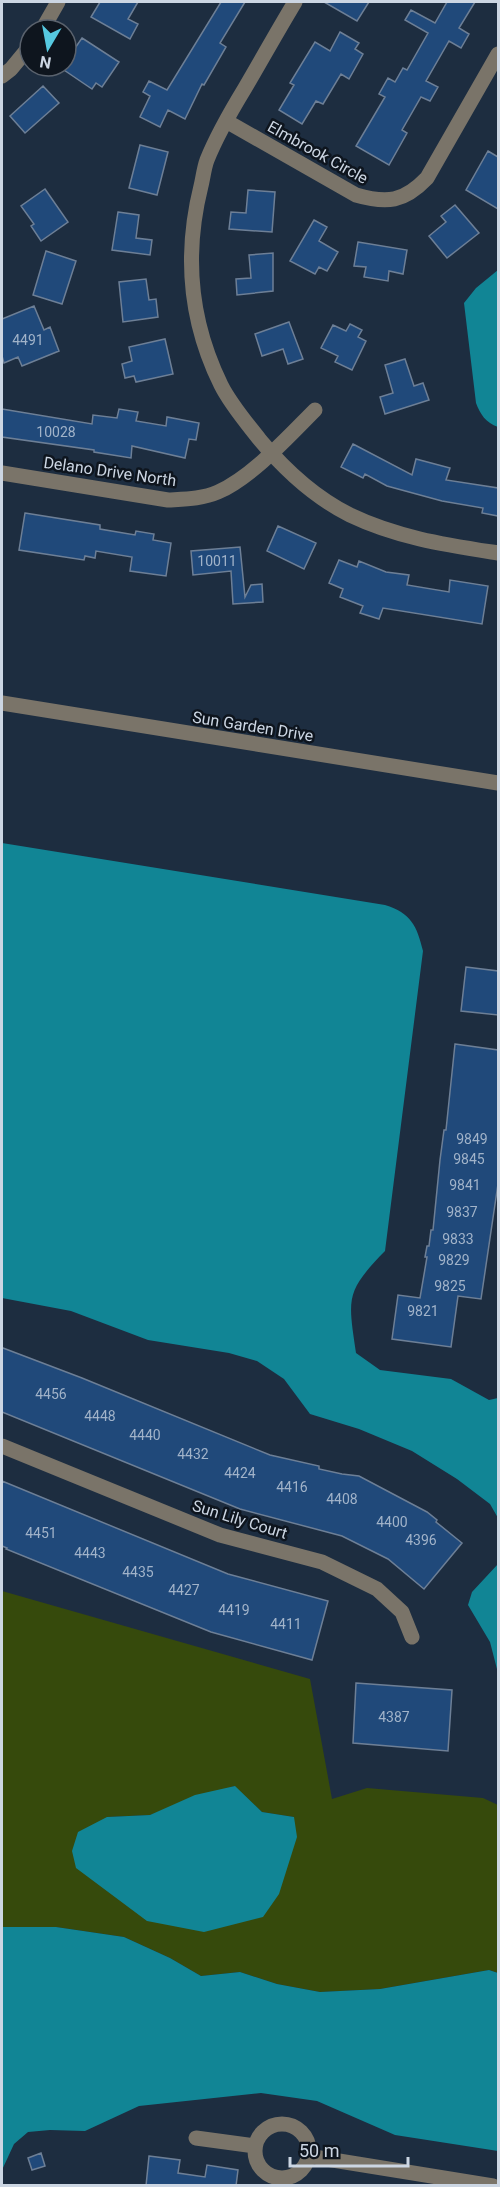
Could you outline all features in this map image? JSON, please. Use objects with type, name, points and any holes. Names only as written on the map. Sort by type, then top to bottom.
[{"type":"street","points":[[49,18],[58,2]]},
{"type":"street","points":[[295,2],[226,121],[207,161],[196,206],[191,242],[191,279],[200,331],[221,386],[238,413],[292,475],[317,496],[378,527],[427,541],[498,553]]},
{"type":"street","name":"Elmbrook Circle","points":[[226,121],[356,195],[373,200],[396,200],[415,191],[427,178],[498,54]]},
{"type":"street","points":[[2,76],[18,61]]},
{"type":"street","name":"Delano Drive North","points":[[2,473],[168,500],[195,498],[218,492],[238,481],[315,410]]},
{"type":"street","name":"Sun Garden Drive","points":[[2,703],[498,783]]},
{"type":"street","name":"Sun Lily Court","points":[[2,1446],[220,1535],[322,1562],[377,1589],[402,1612],[412,1637]]},
{"type":"street","points":[[276,2125],[286,2125],[296,2128],[304,2136],[308,2146],[308,2156],[304,2166],[297,2173],[276,2181],[259,2166],[255,2157],[255,2146],[266,2129],[276,2125]]},
{"type":"street","points":[[196,2138],[255,2146]]},
{"type":"street","points":[[308,2156],[493,2186]]},
{"type":"green space","points":[[2,1591],[310,1679],[332,1799],[367,1788],[483,1798],[498,1805],[498,1973],[489,1970],[380,1989],[320,1992],[277,1984],[240,1972],[201,1976],[170,1958],[124,1937],[56,1927],[2,1927]],"holes":[[[234,1786],[262,1812],[294,1817],[107,1817],[150,1815]]]},
{"type":"water","points":[[498,270],[498,427],[484,418],[476,403],[464,303],[476,288]]},
{"type":"water","points":[[2,843],[385,905],[401,912],[412,922],[423,951],[385,1251],[362,1276],[352,1297],[353,1335],[356,1353],[380,1370],[451,1379],[489,1400],[498,1398],[498,1518],[490,1504],[457,1479],[412,1451],[359,1429],[310,1414],[284,1379],[257,1361],[229,1353],[148,1340],[71,1311],[2,1298]]},
{"type":"water","points":[[498,1564],[498,1673],[490,1642],[468,1605],[472,1592]]},
{"type":"water","points":[[235,1786],[262,1812],[294,1817],[297,1837],[279,1894],[263,1917],[204,1932],[147,1921],[76,1868],[72,1851],[78,1832],[107,1817],[150,1815],[195,1795]]},
{"type":"water","points":[[2,1927],[56,1927],[124,1937],[170,1958],[201,1976],[240,1972],[277,1984],[320,1992],[380,1989],[489,1970],[498,1973],[498,2151],[395,2135],[317,2101],[261,2093],[139,2106],[85,2131],[28,2132],[14,2144],[2,2170]]},
{"type":"building","points":[[100,2],[138,2],[128,19],[138,24],[130,39],[91,17]]},
{"type":"building","points":[[221,2],[245,2],[220,43],[226,47],[204,85],[202,84],[185,119],[168,110],[160,127],[140,117],[150,96],[143,92],[149,81],[167,90]]},
{"type":"building","points":[[324,2],[369,2],[357,21]]},
{"type":"building","points":[[447,2],[475,2],[459,28],[469,34],[461,48],[449,41],[426,81],[438,87],[430,101],[421,97],[402,130],[407,133],[389,165],[356,146],[385,97],[379,94],[388,78],[395,82],[403,68],[407,70],[428,33],[405,20],[411,10],[435,23]]},
{"type":"building","points":[[340,32],[359,43],[355,49],[363,54],[349,79],[341,74],[323,104],[316,101],[302,124],[279,110],[294,85],[290,83],[315,42],[330,51]]},
{"type":"building","points":[[82,38],[119,62],[102,87],[96,83],[92,89],[76,78],[78,78],[78,44]]},
{"type":"building","points":[[43,86],[59,103],[25,133],[10,116]]},
{"type":"building","points":[[140,145],[168,152],[157,195],[129,188]]},
{"type":"building","points":[[488,151],[498,157],[498,209],[466,190]]},
{"type":"building","points":[[45,189],[68,222],[41,241],[31,226],[34,224],[21,206]]},
{"type":"building","points":[[248,190],[275,192],[272,232],[229,229],[231,212],[246,213]]},
{"type":"building","points":[[455,205],[479,233],[447,258],[429,236],[446,222],[441,216]]},
{"type":"building","points":[[118,212],[139,215],[136,238],[152,240],[150,255],[112,250]]},
{"type":"building","points":[[314,220],[327,227],[319,241],[338,252],[327,271],[319,267],[315,274],[290,261]]},
{"type":"building","points":[[358,242],[407,250],[403,274],[389,271],[388,281],[364,277],[366,267],[354,266]]},
{"type":"building","points":[[46,251],[76,261],[62,304],[33,295]]},
{"type":"building","points":[[273,253],[273,291],[237,295],[236,279],[251,278],[249,255]]},
{"type":"building","points":[[146,279],[149,300],[156,299],[158,317],[123,322],[119,282]]},
{"type":"building","points":[[34,306],[44,330],[50,327],[59,351],[22,366],[18,357],[4,363],[2,319]]},
{"type":"building","points":[[289,322],[303,359],[288,364],[283,349],[262,356],[255,334]]},
{"type":"building","points":[[350,324],[362,330],[358,337],[366,341],[352,370],[335,362],[338,356],[321,348],[333,325],[346,331]]},
{"type":"building","points":[[165,339],[173,374],[136,382],[134,376],[125,378],[122,364],[132,361],[129,347]]},
{"type":"building","points":[[405,359],[414,386],[423,383],[429,400],[385,414],[380,397],[393,393],[385,365]]},
{"type":"building","points":[[2,409],[92,424],[93,415],[117,418],[119,409],[138,412],[136,421],[166,426],[167,417],[199,423],[196,440],[189,439],[185,458],[132,446],[131,458],[94,452],[94,450],[2,437]]},
{"type":"building","points":[[353,444],[412,475],[416,459],[450,468],[446,480],[498,488],[498,516],[482,513],[483,508],[442,501],[387,486],[365,474],[363,478],[341,467]]},
{"type":"building","points":[[25,513],[100,525],[100,529],[135,535],[136,531],[154,534],[153,540],[171,543],[166,576],[130,571],[132,557],[96,551],[95,558],[85,556],[84,560],[19,550]]},
{"type":"building","points":[[278,526],[316,543],[304,569],[267,551]]},
{"type":"building","points":[[240,547],[245,597],[251,585],[262,584],[263,602],[233,604],[231,571],[193,575],[191,551]]},
{"type":"building","points":[[339,560],[357,567],[359,561],[386,572],[409,575],[407,585],[449,592],[450,580],[488,586],[482,624],[383,608],[379,619],[360,613],[363,606],[340,597],[343,589],[329,583]]},
{"type":"building","points":[[466,967],[498,971],[498,1015],[461,1011]]},
{"type":"building","points":[[455,1044],[498,1050],[498,1184],[481,1299],[458,1296],[451,1347],[392,1339],[398,1295],[420,1298],[427,1246],[429,1246],[431,1230],[433,1230]]},
{"type":"building","points":[[3,1348],[270,1455],[319,1466],[319,1469],[359,1476],[427,1512],[462,1543],[424,1589],[388,1559],[342,1536],[240,1509],[2,1412]]},
{"type":"building","points":[[2,1481],[228,1574],[328,1601],[312,1660],[211,1632],[6,1549],[2,1546]]},
{"type":"building","points":[[356,1683],[452,1690],[448,1751],[353,1743]]},
{"type":"building","points":[[41,2153],[45,2166],[32,2170],[28,2158]]},
{"type":"building","points":[[149,2156],[180,2160],[178,2173],[205,2177],[207,2165],[238,2170],[236,2186],[146,2186]]}]
